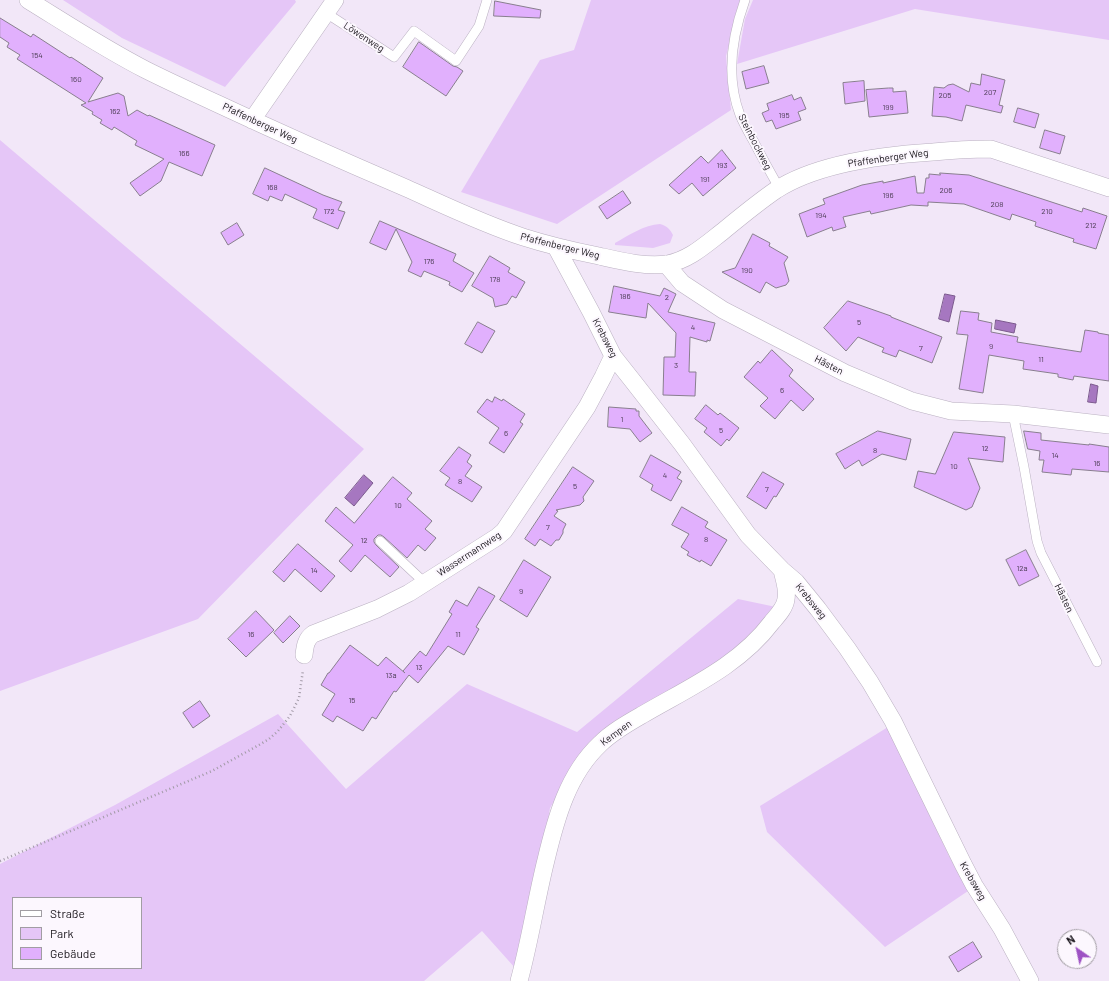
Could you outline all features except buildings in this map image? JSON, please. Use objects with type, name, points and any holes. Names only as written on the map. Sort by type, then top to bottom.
[{"type":"street","name":"Pfaffenberger Weg","points":[[28,0],[146,70],[252,120],[490,225],[522,237],[556,247],[624,261],[642,264],[666,264],[676,262],[701,248],[779,188],[810,174],[829,168],[858,161],[903,154],[992,149],[1109,188]]},
{"type":"street","name":"Löwenweg","points":[[252,120],[331,6]]},
{"type":"street","name":"Krebsweg","points":[[556,247],[613,356],[682,444],[748,535],[782,570],[796,582],[818,609],[847,648],[882,702],[905,745],[974,885],[1002,929],[1030,981]]},
{"type":"street","name":"Hästen","points":[[666,264],[682,283],[723,310],[845,373],[912,401],[951,411],[1013,414],[1109,425]]},
{"type":"street","name":"Wassermannweg","points":[[304,655],[308,638],[313,634],[377,609],[408,593],[497,537],[504,531],[587,407],[613,356]]},
{"type":"street","name":"Kempen","points":[[519,981],[551,838],[568,790],[576,774],[600,743],[621,727],[703,681],[743,653],[770,626],[786,601],[787,589],[782,570]]},
{"type":"lane","name":"Löwenweg","points":[[331,6],[394,56],[414,31],[456,61],[479,26],[487,0]]},
{"type":"lane","name":"Steinbockweg","points":[[745,0],[736,28],[733,51],[732,76],[735,100],[746,129],[779,188]]},
{"type":"lane","name":"Hästen","points":[[1013,414],[1037,541],[1041,553],[1097,662]]},
{"type":"lane","points":[[380,541],[425,583]]},
{"type":"path","points":[[0,861],[212,771],[269,739],[284,724],[299,698],[304,655]]},
{"type":"green space","points":[[63,0],[295,0],[296,2],[225,87],[122,38]]},
{"type":"green space","points":[[591,0],[741,0],[726,56],[731,110],[557,224],[461,192],[540,60],[574,50]]},
{"type":"green space","points":[[753,0],[1109,0],[1109,40],[915,9],[737,64],[745,19]]},
{"type":"green space","points":[[0,140],[364,449],[198,619],[0,691]]},
{"type":"green space","points":[[660,224],[671,231],[673,235],[670,243],[653,248],[615,245],[615,243],[637,231],[648,226]]},
{"type":"green space","points":[[738,599],[776,607],[727,660],[583,754],[550,808],[542,860],[516,969],[482,931],[424,981],[0,981],[0,864],[115,805],[278,714],[346,789],[467,684],[577,732]]},
{"type":"green space","points":[[888,727],[949,856],[968,891],[885,947],[767,832],[760,806]]},
{"type":"shaded area","points":[[945,294],[955,296],[949,322],[939,319]]},
{"type":"shaded area","points":[[996,320],[1016,324],[1014,333],[995,329]]},
{"type":"shaded area","points":[[1091,384],[1098,386],[1096,403],[1088,402]]},
{"type":"shaded area","points":[[364,475],[373,483],[354,506],[345,498]]}]
